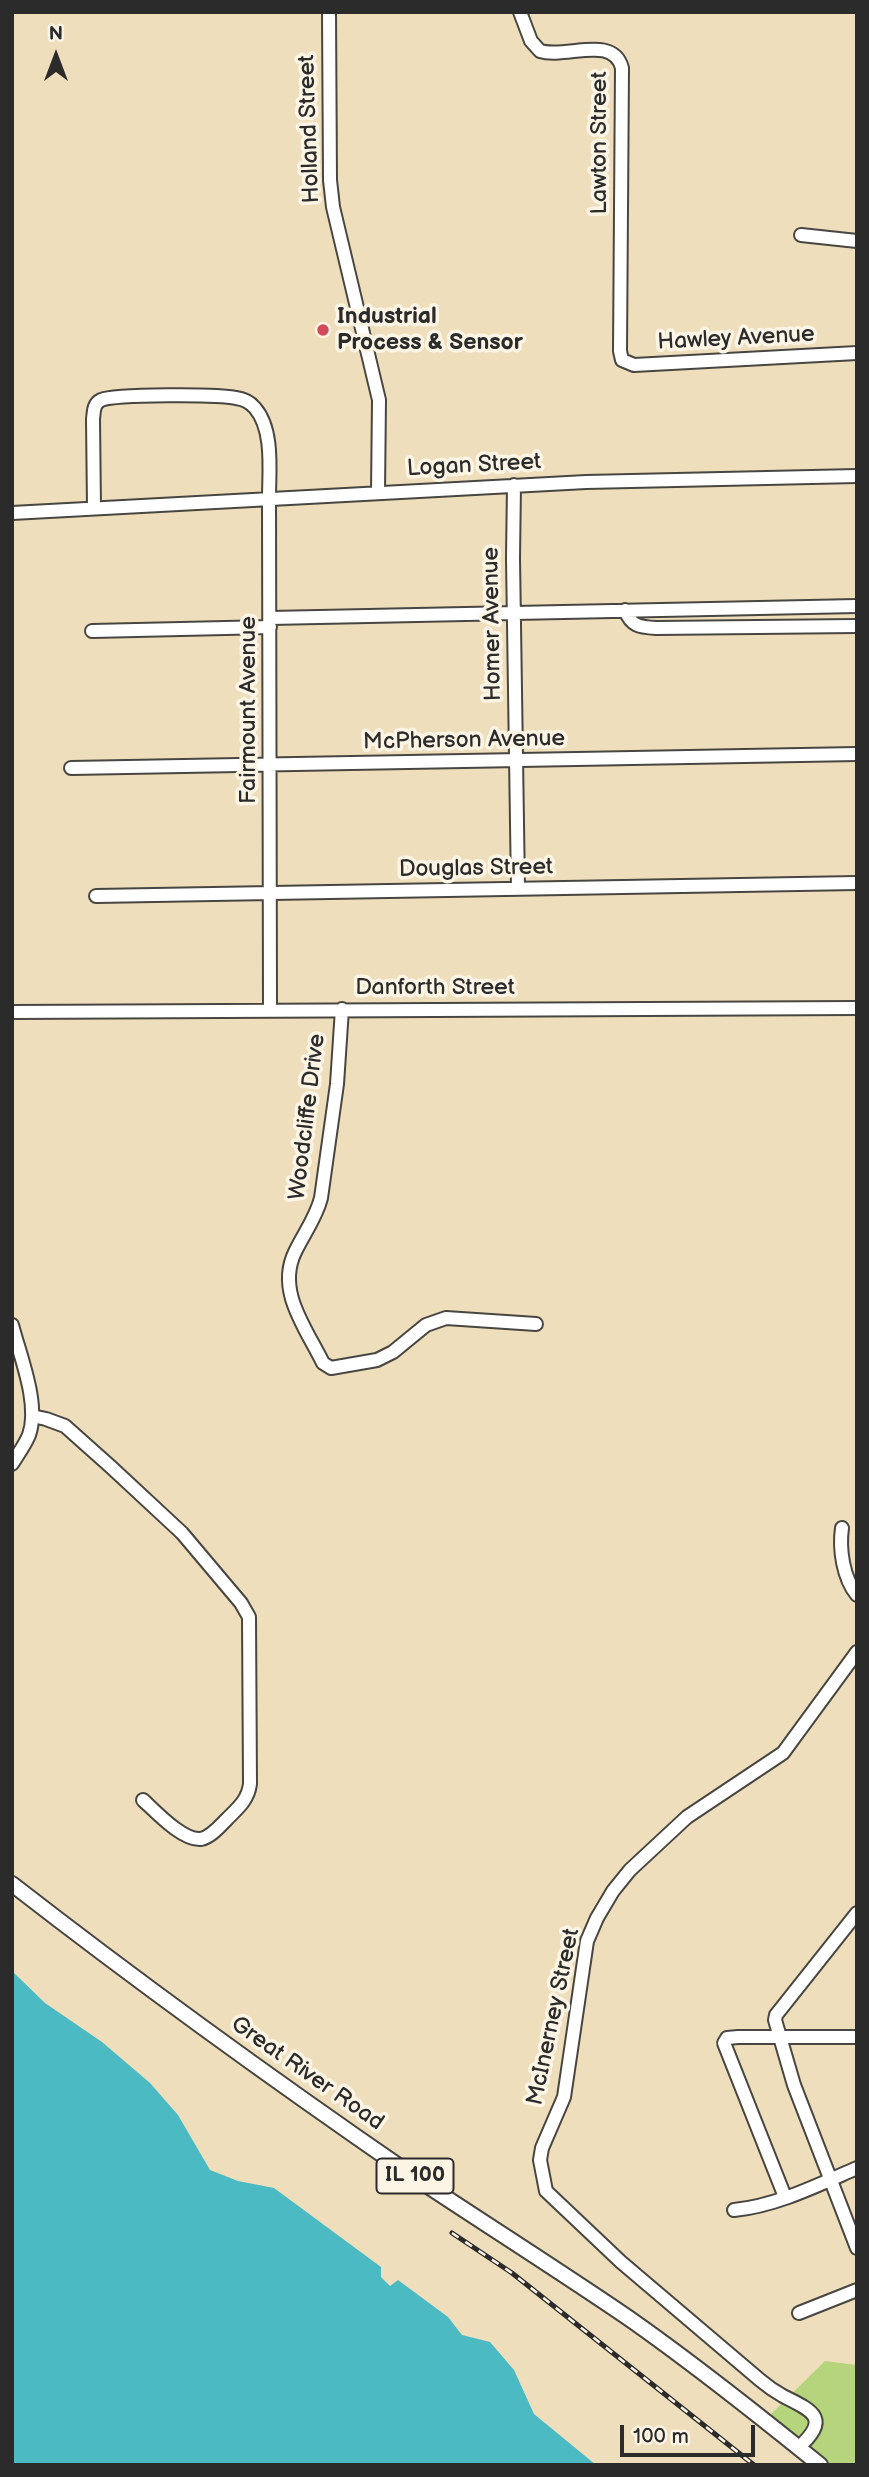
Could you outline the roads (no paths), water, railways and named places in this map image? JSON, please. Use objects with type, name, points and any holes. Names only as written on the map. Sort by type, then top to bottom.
[{"type":"main road","name":"Great River Road","points":[[12,1884],[207,2031],[410,2173],[628,2317],[723,2387],[820,2465]]},
{"type":"street","name":"Holland Street","points":[[329,12],[331,194],[335,225],[379,400],[378,492]]},
{"type":"street","name":"Lawton Street","points":[[520,12],[531,41],[540,51],[561,54],[605,49],[617,54],[621,61],[620,356]]},
{"type":"street","points":[[801,235],[857,241]]},
{"type":"street","name":"Hawley Avenue","points":[[620,356],[626,363],[634,365],[857,353]]},
{"type":"street","name":"Fairmount Avenue","points":[[94,508],[93,419],[95,405],[99,401],[131,397],[231,397],[247,401],[258,412],[266,433],[269,498],[270,1010]]},
{"type":"street","name":"Logan Street","points":[[12,513],[514,485],[857,476]]},
{"type":"street","name":"Homer Avenue","points":[[514,485],[519,889]]},
{"type":"street","points":[[92,631],[514,612],[857,606]]},
{"type":"street","points":[[625,610],[631,623],[656,628],[857,626]]},
{"type":"street","name":"McPherson Avenue","points":[[71,768],[857,754]]},
{"type":"street","name":"Douglas Street","points":[[96,896],[857,883]]},
{"type":"street","name":"Danforth Street","points":[[12,1012],[857,1008]]},
{"type":"street","name":"Woodcliffe Drive","points":[[342,1009],[337,1084],[321,1198],[317,1213],[290,1263],[287,1281],[293,1303],[323,1363],[331,1368],[377,1360],[393,1352],[426,1325],[446,1318],[536,1324]]},
{"type":"street","points":[[12,1325],[27,1383],[32,1416],[29,1436],[12,1464]]},
{"type":"street","points":[[32,1416],[65,1426],[130,1484],[192,1545],[241,1603],[249,1617],[250,1784],[247,1797],[219,1828],[200,1839],[181,1832],[143,1800]]},
{"type":"street","points":[[842,1528],[843,1560],[847,1578],[857,1595]]},
{"type":"street","name":"McInerney Street","points":[[798,2448],[815,2430],[816,2417],[811,2410],[760,2380],[621,2262],[545,2191],[540,2160],[542,2148],[564,2096],[587,1941],[613,1891],[652,1848],[687,1817],[783,1753],[857,1652]]},
{"type":"street","points":[[857,1913],[776,2015],[775,2020],[802,2109],[857,2248]]},
{"type":"street","points":[[785,2197],[724,2043],[727,2038],[857,2037]]},
{"type":"street","points":[[734,2210],[771,2202],[857,2168]]},
{"type":"street","points":[[799,2313],[857,2290]]},
{"type":"water","points":[[12,1971],[45,2003],[102,2042],[150,2083],[178,2115],[210,2170],[238,2181],[274,2188],[381,2267],[381,2277],[390,2286],[398,2280],[448,2317],[462,2335],[490,2342],[514,2370],[534,2414],[596,2465],[12,2465]]},
{"type":"railway","points":[[452,2233],[512,2273],[754,2465]]},
{"type":"place","name":"Industrial Process & Sensor","points":[[323,330]]}]
